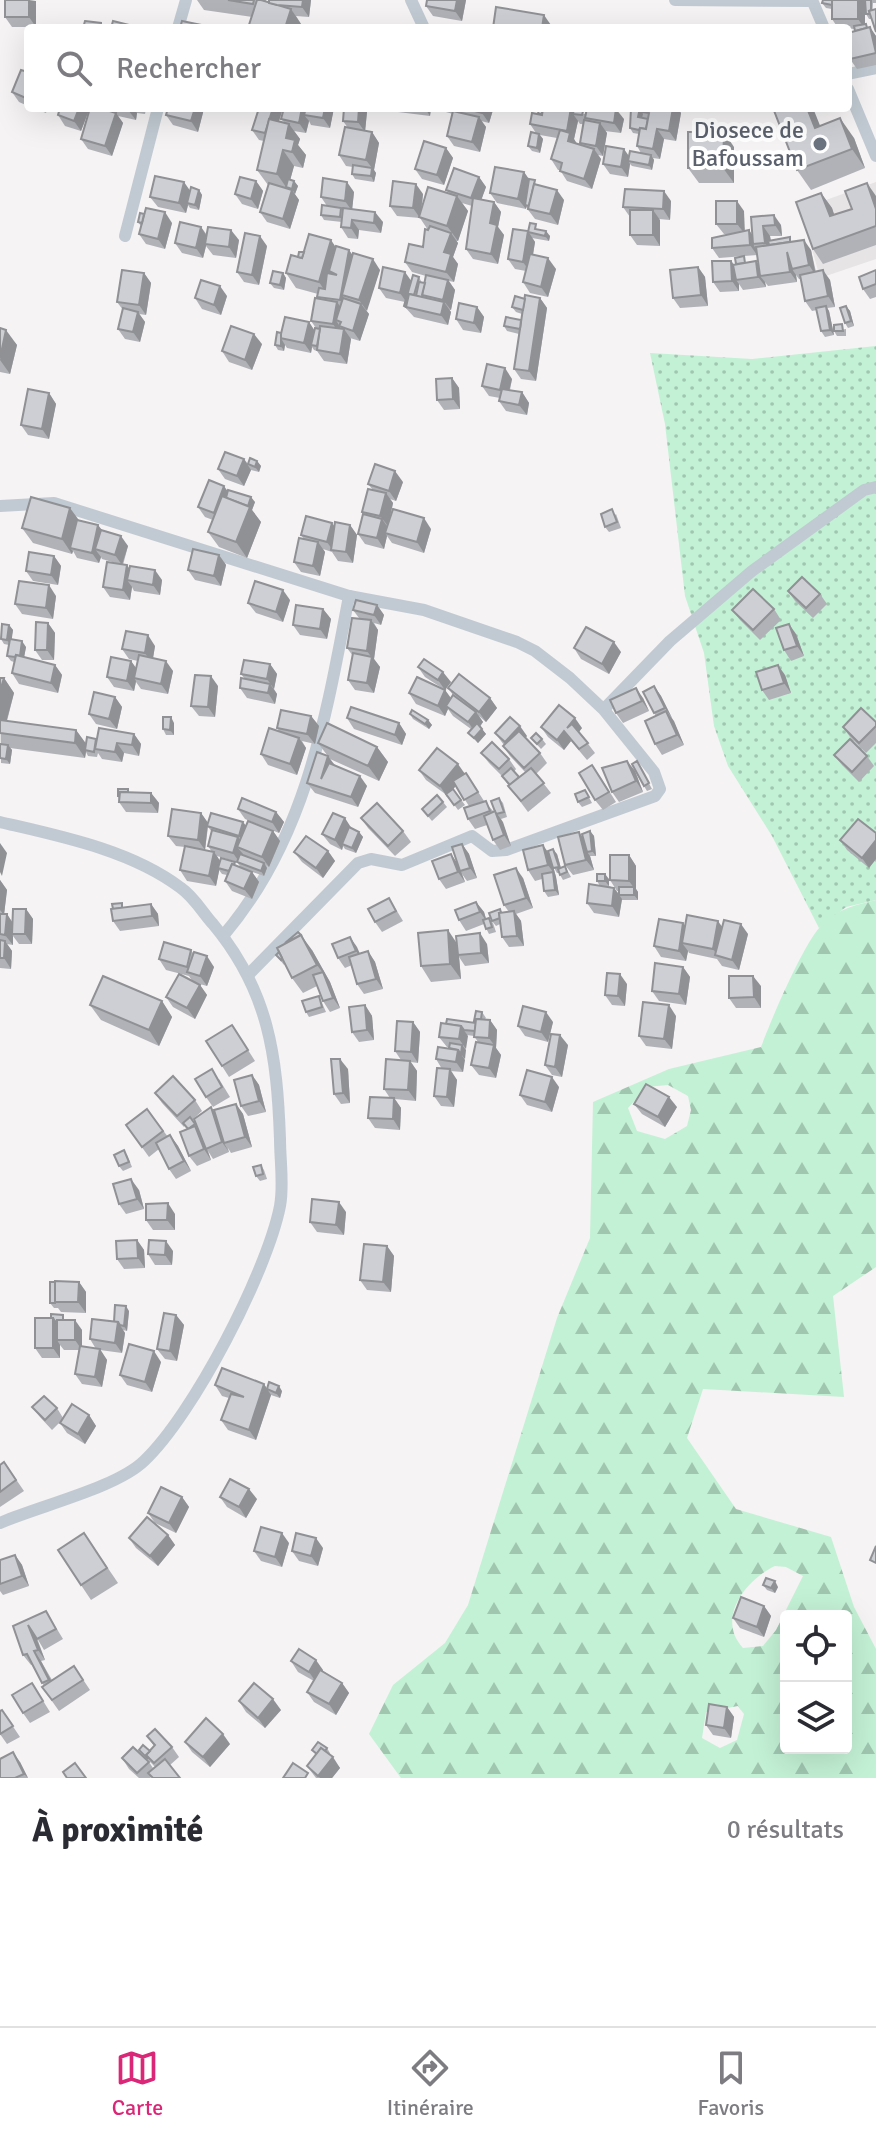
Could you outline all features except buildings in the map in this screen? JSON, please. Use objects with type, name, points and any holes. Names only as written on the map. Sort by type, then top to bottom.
[{"type":"street","points":[[179,24],[186,0]]},
{"type":"street","points":[[411,0],[422,24]]},
{"type":"street","points":[[675,0],[812,0],[822,24]]},
{"type":"street","points":[[852,73],[876,68]]},
{"type":"street","points":[[852,99],[876,156]]},
{"type":"street","points":[[125,236],[157,112]]},
{"type":"street","points":[[604,710],[670,641],[752,571],[864,490],[876,487]]},
{"type":"street","points":[[0,506],[54,503],[349,596],[424,610],[517,642],[570,678],[604,710],[654,772],[660,789],[655,796],[506,850],[492,851],[472,836],[402,865],[371,859],[358,863],[248,975]]},
{"type":"street","points":[[223,936],[264,884],[308,780],[325,726],[349,596]]},
{"type":"street","points":[[0,822],[145,865],[184,890],[223,936],[248,975],[271,1034],[279,1123],[281,1201],[263,1266],[184,1407],[144,1461],[109,1482],[0,1523]]},
{"type":"shaded area","points":[[876,182],[876,259],[820,278],[801,209]]},
{"type":"green space","points":[[876,346],[876,900],[846,907],[819,928],[772,836],[728,766],[714,726],[704,653],[685,596],[665,424],[650,353],[752,359]]},
{"type":"green space","points":[[876,900],[876,1267],[833,1296],[844,1397],[703,1389],[687,1438],[736,1509],[831,1537],[854,1607],[876,1649],[876,1778],[401,1778],[369,1734],[393,1685],[445,1643],[468,1605],[557,1318],[590,1238],[593,1102],[669,1069],[761,1047],[788,984],[813,937],[832,916]],"holes":[[[668,1085],[688,1096],[691,1110],[687,1126],[665,1139],[637,1131],[628,1108],[647,1087]],[[738,1706],[744,1714],[737,1740],[720,1748],[702,1738],[706,1712]]]},
{"type":"place","name":"Diosece de Bafoussam","points":[[820,144]]}]
